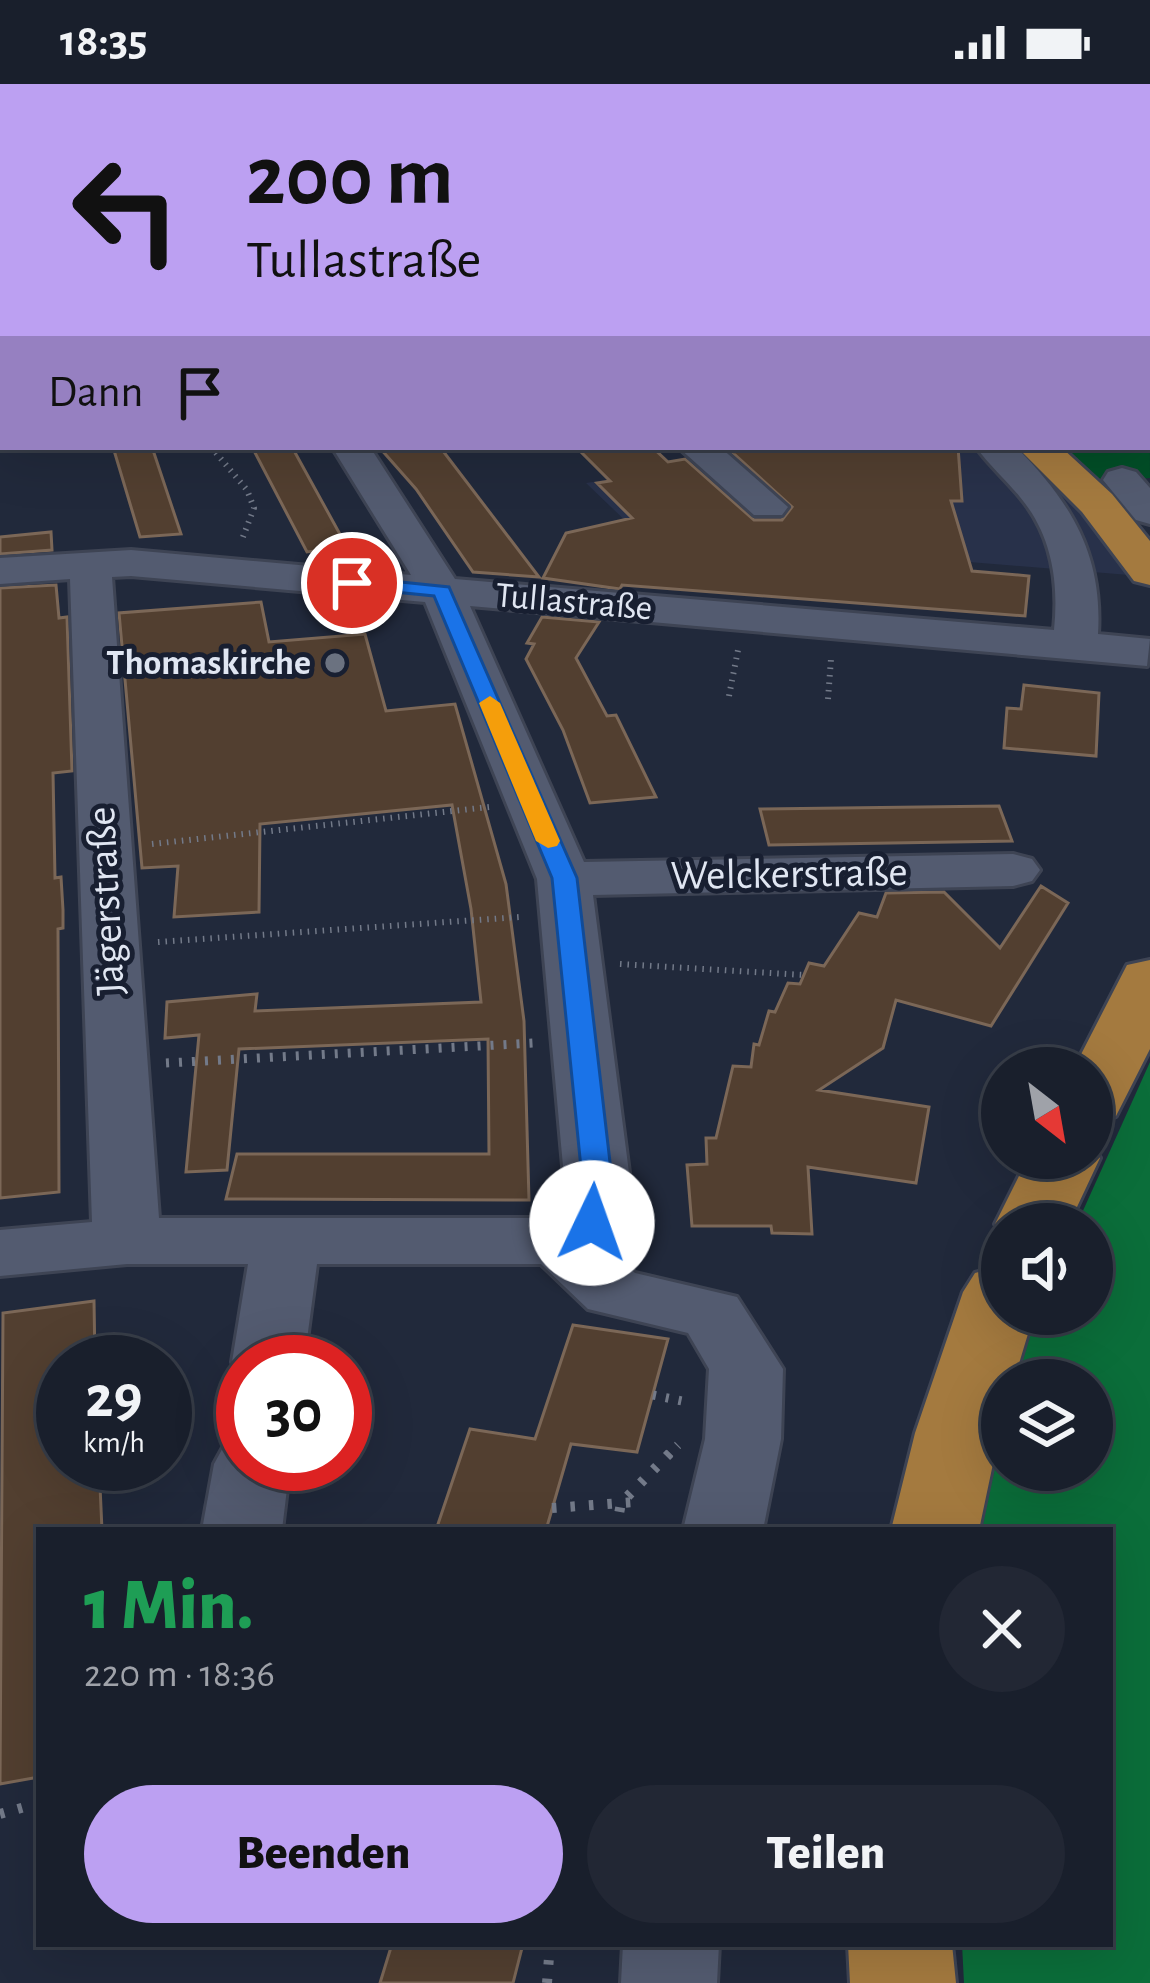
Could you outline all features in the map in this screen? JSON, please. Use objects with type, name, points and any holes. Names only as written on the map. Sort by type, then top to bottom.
[{"type":"highway","points":[[1040,450],[1097,503],[1150,571]]},
{"type":"highway","points":[[1113,1057],[1150,979]]},
{"type":"highway","points":[[935,1527],[957,1432],[988,1335]]},
{"type":"highway","points":[[900,1947],[903,1983]]},
{"type":"street","points":[[0,1253],[127,1241],[558,1241],[592,1223],[598,1188],[568,917],[532,802],[442,591],[353,450]]},
{"type":"street","points":[[701,450],[768,507]]},
{"type":"street","points":[[998,450],[1052,510],[1068,543],[1082,592],[1075,646]]},
{"type":"street","points":[[1122,479],[1150,512]]},
{"type":"street","name":"Tullastraße","points":[[0,571],[90,562],[1147,652]]},
{"type":"street","name":"Jägerstraße","points":[[90,562],[127,1241]]},
{"type":"street","name":"Welckerstraße","points":[[568,917],[1013,870]]},
{"type":"street","points":[[558,1241],[613,1292],[712,1314],[746,1369],[742,1439],[724,1527]]},
{"type":"street","points":[[272,1335],[285,1244]]},
{"type":"street","points":[[242,1527],[248,1491]]},
{"type":"street","points":[[669,1983],[671,1947]]},
{"type":"path","points":[[214,450],[247,490],[254,508],[248,531],[216,571]]},
{"type":"path","points":[[103,849],[532,802]]},
{"type":"path","points":[[109,946],[568,917],[804,975]]},
{"type":"path","points":[[116,1066],[582,1040]]},
{"type":"path","points":[[617,1527],[621,1503],[677,1448],[693,1404],[653,1395]]},
{"type":"path","points":[[552,1508],[635,1502]]},
{"type":"path","points":[[0,1814],[36,1804]]},
{"type":"path","points":[[547,1983],[550,1947]]},
{"type":"shaded area","points":[[705,450],[1018,450],[1098,527],[1129,575],[957,561],[660,554],[586,483],[719,463]]},
{"type":"green space","points":[[1058,450],[1150,450],[1150,478],[1095,482]]},
{"type":"green space","points":[[1150,1062],[1150,1983],[964,1983],[962,1947],[1113,1947],[1113,1527],[973,1527],[983,1491],[1113,1491],[1113,1359],[1021,1359],[1030,1335],[1113,1335],[1113,1203],[1086,1203],[1097,1179],[1113,1179],[1113,1144]]},
{"type":"building","points":[[114,450],[153,450],[181,534],[140,537]]},
{"type":"building","points":[[254,450],[294,450],[347,547],[307,552]]},
{"type":"building","points":[[382,450],[442,450],[539,577],[473,572],[416,489]]},
{"type":"building","points":[[579,450],[655,450],[668,462],[685,459],[754,520],[782,520],[792,507],[732,452],[958,450],[962,501],[951,501],[972,571],[1029,576],[1025,616],[622,585],[620,589],[543,578],[566,533],[632,518],[597,483],[610,481]]},
{"type":"building","points":[[51,532],[52,550],[0,554],[0,537]]},
{"type":"building","points":[[56,585],[59,618],[67,617],[72,771],[53,773],[55,878],[61,877],[63,910],[63,928],[58,929],[59,1192],[0,1198],[0,588]]},
{"type":"building","points":[[261,602],[269,642],[365,634],[386,711],[455,704],[506,884],[524,1021],[529,1200],[226,1199],[237,1154],[489,1154],[488,1039],[239,1049],[227,1170],[186,1172],[199,1035],[165,1038],[167,1002],[257,994],[255,1011],[481,1002],[471,909],[452,805],[260,824],[259,912],[174,917],[178,866],[142,868],[119,613]]},
{"type":"building","points":[[542,617],[599,622],[576,658],[607,716],[616,715],[656,797],[590,803],[563,730],[526,659],[534,644],[527,643]]},
{"type":"building","points":[[1024,685],[1099,693],[1096,756],[1004,748],[1007,708],[1021,709]]},
{"type":"building","points":[[999,806],[1012,841],[769,845],[760,809]]},
{"type":"building","points":[[1041,886],[1068,903],[991,1026],[896,1000],[883,1048],[819,1090],[929,1107],[916,1183],[808,1167],[812,1234],[772,1233],[771,1226],[692,1226],[687,1165],[707,1164],[706,1138],[716,1138],[733,1066],[751,1067],[754,1044],[759,1045],[769,1011],[775,1012],[788,983],[800,984],[809,963],[824,966],[859,913],[877,917],[886,893],[944,892],[1000,948]]},
{"type":"building","points":[[94,1301],[95,1335],[36,1335],[36,1491],[100,1491],[102,1527],[36,1527],[36,1778],[0,1784],[3,1313]]},
{"type":"building","points":[[573,1325],[668,1339],[637,1452],[571,1444],[547,1527],[437,1527],[470,1429],[535,1439]]},
{"type":"building","points":[[391,1947],[522,1947],[513,1983],[380,1983]]},
{"type":"slow traffic","points":[[490,703],[548,841]]},
{"type":"place","name":"Thomaskirche","points":[[335,663]]},
{"type":"route","points":[[352,583],[442,591],[564,878],[598,1188],[592,1223]]}]
